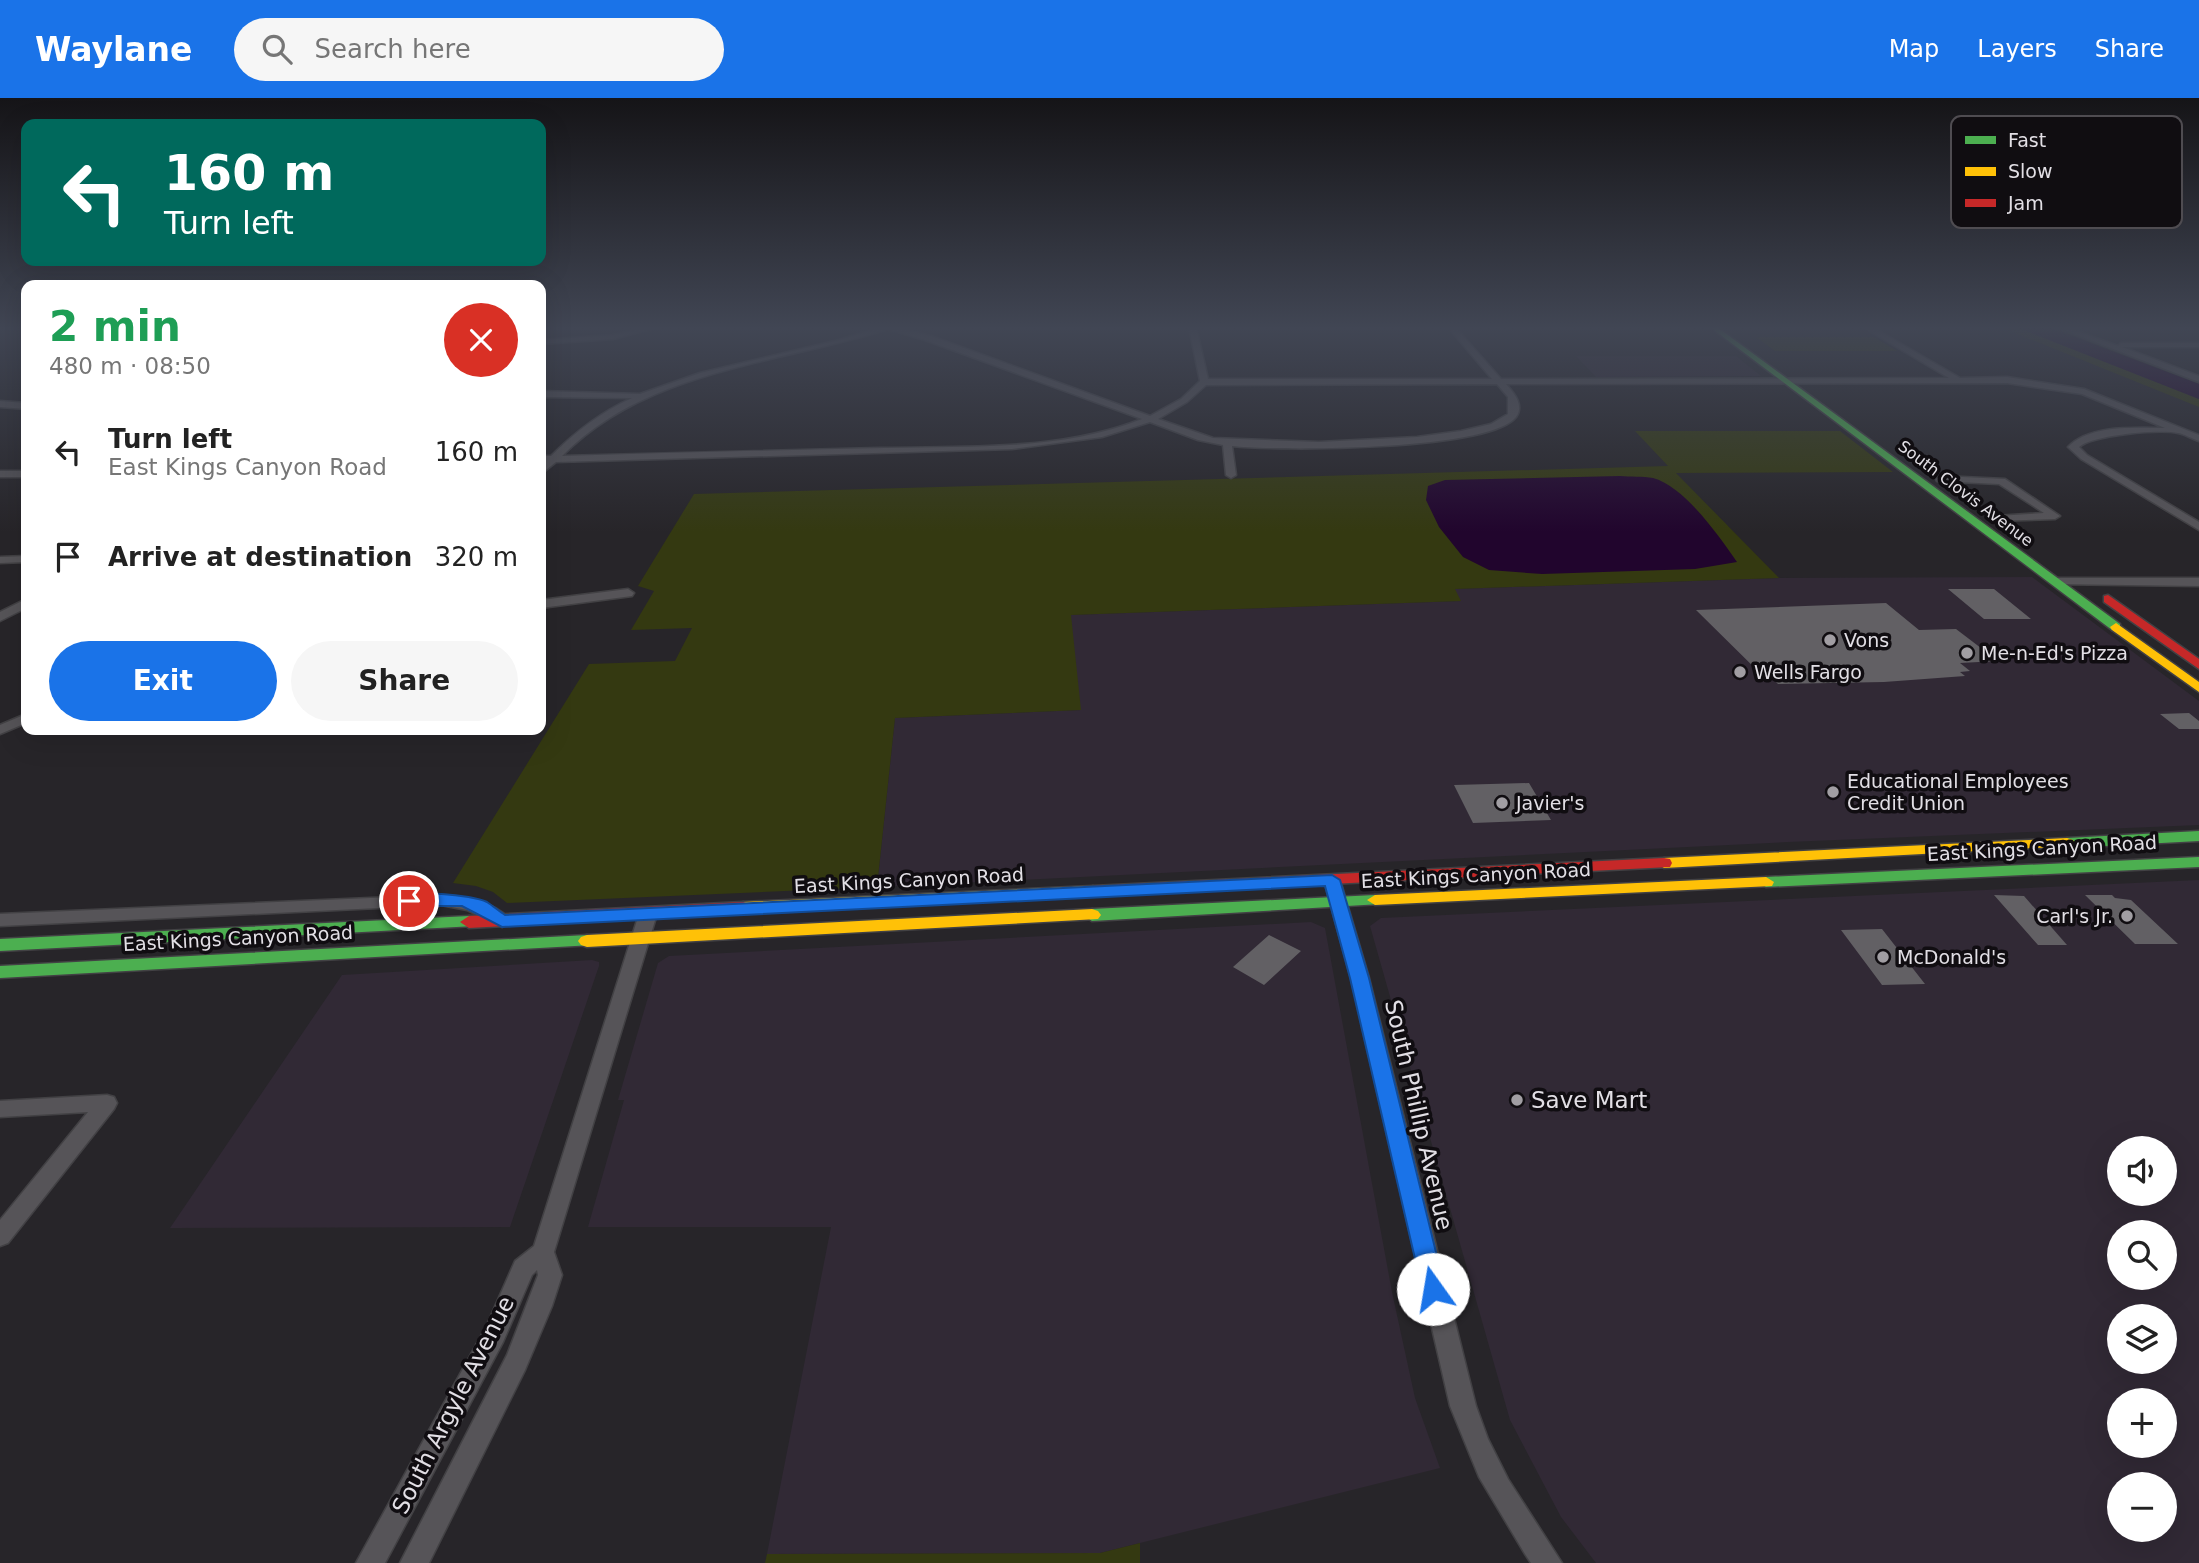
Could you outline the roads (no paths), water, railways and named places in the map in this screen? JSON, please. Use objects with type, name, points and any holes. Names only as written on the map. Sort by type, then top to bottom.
[{"type":"main road","name":"South Clovis Avenue","points":[[1805,395],[2199,688]]},
{"type":"main road","name":"South Clovis Avenue","points":[[1825,395],[2199,665]]},
{"type":"main road","name":"East Kings Canyon Road","points":[[0,945],[2199,836]]},
{"type":"main road","points":[[1719,884],[1724,876],[1732,873],[1909,862],[1914,852]]},
{"type":"main road","name":"East Kings Canyon Road","points":[[0,972],[1339,902],[2199,862]]},
{"type":"street","points":[[546,459],[596,419],[637,395]]},
{"type":"street","points":[[1087,395],[1201,438],[1227,443],[1404,442],[1475,433],[1500,425],[1513,415],[1515,409],[1511,395]]},
{"type":"street","points":[[546,459],[1019,446],[1079,438],[1150,418],[1172,407],[1187,395]]},
{"type":"street","points":[[2092,395],[2199,438]]},
{"type":"street","points":[[1,405],[21,406]]},
{"type":"street","points":[[2181,430],[2093,436],[2078,440],[2073,447],[2084,457],[2199,527]]},
{"type":"street","points":[[1227,443],[1231,475]]},
{"type":"street","points":[[0,474],[21,474]]},
{"type":"street","points":[[1941,479],[2001,481],[2055,516],[1996,519]]},
{"type":"street","points":[[0,560],[21,559]]},
{"type":"street","points":[[2056,582],[2199,582]]},
{"type":"street","points":[[546,603],[628,593]]},
{"type":"street","points":[[0,617],[21,606]]},
{"type":"street","points":[[0,730],[21,720]]},
{"type":"street","name":"South Phillip Avenue","points":[[1332,880],[1446,1340],[1475,1443],[1495,1483],[1548,1563]]},
{"type":"street","name":"East Kings Canyon Road","points":[[0,920],[441,900],[464,901],[480,906],[502,921]]},
{"type":"street","name":"South Argyle Avenue","points":[[370,1563],[495,1334],[523,1268],[543,1252],[648,914]]},
{"type":"street","points":[[0,1109],[107,1102],[0,1236]]},
{"type":"street","name":"South Argyle Avenue","points":[[414,1563],[504,1386],[540,1306],[550,1275],[543,1252]]},
{"type":"place","name":"Vons","points":[[1830,640]]},
{"type":"place","name":"Me-n-Ed's Pizza","points":[[1967,653]]},
{"type":"place","name":"Wells Fargo","points":[[1740,672]]},
{"type":"place","name":"Educational Employees Credit Union","points":[[1833,792]]},
{"type":"place","name":"Javier's","points":[[1502,803]]},
{"type":"place","name":"Carl's Jr.","points":[[2127,916]]},
{"type":"place","name":"McDonald's","points":[[1883,957]]},
{"type":"place","name":"Save Mart","points":[[1517,1100]]}]
